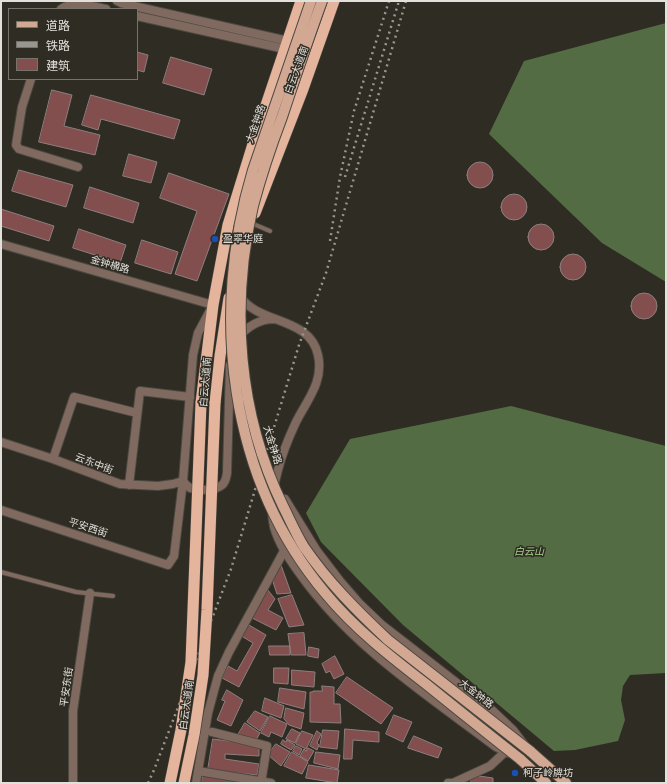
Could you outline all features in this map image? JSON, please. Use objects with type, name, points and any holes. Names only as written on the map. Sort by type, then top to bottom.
[{"type":"highway","name":"白云大道南","points":[[170,783],[181,730],[191,662],[201,403],[213,305],[225,238],[231,214],[286,45],[302,1]]},
{"type":"highway","name":"白云大道南","points":[[184,783],[194,735],[203,675],[215,402],[223,336],[234,279],[251,224],[295,110],[334,1]]},
{"type":"main road","name":"大金钟路","points":[[311,1],[253,170],[245,198],[235,250],[231,299],[232,351],[236,392],[248,444],[264,492],[282,529],[294,551],[326,594],[342,612],[380,648],[520,759],[546,783]]},
{"type":"main road","name":"大金钟路","points":[[322,1],[264,167],[246,245],[240,310],[242,351],[244,378],[261,453],[274,487],[303,545],[334,587],[388,640],[530,751],[566,783]]},
{"type":"street","points":[[117,1],[286,45]]},
{"type":"street","points":[[62,8],[68,4],[78,3],[101,8]]},
{"type":"street","points":[[138,16],[286,45]]},
{"type":"street","points":[[31,80],[22,107],[16,144],[19,150],[78,167]]},
{"type":"street","name":"金钟横路","points":[[1,244],[213,305]]},
{"type":"street","points":[[234,279],[236,290],[248,306],[300,329],[310,338],[318,355],[319,375],[313,393],[296,422],[277,472],[272,505],[274,526],[278,540],[284,551],[310,588],[333,616],[360,641],[400,675],[496,747],[520,759]]},
{"type":"street","points":[[213,305],[198,333],[195,344],[183,481],[186,486],[191,488],[216,488],[222,485],[226,480],[234,279]]},
{"type":"street","points":[[231,345],[248,328],[258,322],[268,319],[277,319]]},
{"type":"street","points":[[129,485],[140,392],[190,397]]},
{"type":"street","points":[[52,459],[74,397],[137,413]]},
{"type":"street","name":"云东中街","points":[[1,442],[120,484],[158,486],[183,481]]},
{"type":"street","points":[[277,472],[278,483],[286,502],[303,530],[335,575],[360,604],[382,625],[493,711],[513,730],[530,751]]},
{"type":"street","name":"平安西街","points":[[1,510],[168,565],[174,556],[183,481]]},
{"type":"street","points":[[196,783],[208,713],[218,676],[284,551]]},
{"type":"street","name":"平安东街","points":[[73,783],[74,711],[90,594]]},
{"type":"street","points":[[212,732],[266,746],[261,782]]},
{"type":"street","points":[[448,783],[453,783],[490,766],[505,752]]},
{"type":"street","points":[[198,771],[271,783]]},
{"type":"lane","points":[[251,224],[270,231]]},
{"type":"lane","points":[[1,572],[76,592],[113,596]]},
{"type":"green space","points":[[666,23],[666,282],[602,243],[489,134],[524,61]]},
{"type":"green space","name":"白云山","points":[[511,406],[666,446],[666,673],[630,675],[623,686],[621,700],[625,720],[618,741],[575,750],[554,751],[403,625],[321,542],[306,513],[350,439]]},
{"type":"building","points":[[138,52],[148,55],[144,72],[138,70]]},
{"type":"building","points":[[171,57],[212,69],[204,95],[163,83]]},
{"type":"building","points":[[52,90],[72,95],[64,126],[100,135],[95,155],[39,142]]},
{"type":"building","points":[[91,95],[180,120],[174,139],[101,119],[98,130],[82,125]]},
{"type":"building","points":[[129,154],[157,162],[151,183],[123,176]]},
{"type":"building","points":[[480,162],[489,166],[493,175],[489,184],[480,188],[471,184],[467,175],[471,166]]},
{"type":"building","points":[[19,170],[73,185],[66,207],[12,191]]},
{"type":"building","points":[[169,173],[229,194],[197,281],[175,274],[197,211],[160,198]]},
{"type":"building","points":[[90,187],[139,203],[133,223],[84,208]]},
{"type":"building","points":[[514,194],[523,198],[527,207],[523,216],[514,220],[505,216],[501,207],[505,198]]},
{"type":"building","points":[[1,209],[54,226],[49,241],[1,226]]},
{"type":"building","points":[[541,224],[550,228],[554,237],[550,246],[541,250],[532,246],[528,237],[532,228]]},
{"type":"building","points":[[79,229],[126,245],[120,263],[73,248]]},
{"type":"building","points":[[142,240],[178,252],[171,274],[135,263]]},
{"type":"building","points":[[573,254],[582,258],[586,267],[582,276],[573,280],[564,276],[560,267],[564,258]]},
{"type":"building","points":[[644,293],[653,297],[657,306],[653,315],[644,319],[635,315],[631,306],[635,297]]},
{"type":"building","points":[[281,565],[291,593],[277,594],[272,579]]},
{"type":"building","points":[[267,589],[275,599],[268,610],[283,618],[276,630],[252,618]]},
{"type":"building","points":[[292,595],[304,625],[289,627],[278,599]]},
{"type":"building","points":[[249,625],[266,635],[239,687],[222,678],[228,666],[237,671],[253,643],[243,637]]},
{"type":"building","points":[[304,633],[306,655],[291,655],[288,634]]},
{"type":"building","points":[[269,646],[290,646],[290,655],[270,655]]},
{"type":"building","points":[[309,647],[319,649],[318,658],[308,656]]},
{"type":"building","points":[[335,656],[344,674],[334,679],[330,671],[326,673],[322,664]]},
{"type":"building","points":[[274,668],[289,668],[288,684],[274,683]]},
{"type":"building","points":[[292,670],[315,672],[314,687],[292,685]]},
{"type":"building","points":[[347,677],[393,708],[381,724],[336,693]]},
{"type":"building","points":[[322,686],[334,687],[334,704],[340,704],[341,723],[310,722],[310,692],[322,691]]},
{"type":"building","points":[[280,688],[306,692],[304,709],[278,702]]},
{"type":"building","points":[[227,690],[243,700],[231,726],[217,720],[225,701],[222,700]]},
{"type":"building","points":[[265,698],[284,706],[281,718],[262,711]]},
{"type":"building","points":[[286,708],[304,713],[301,729],[289,725],[284,719]]},
{"type":"building","points":[[255,711],[268,717],[260,731],[247,722]]},
{"type":"building","points":[[394,715],[412,722],[403,742],[386,734]]},
{"type":"building","points":[[270,716],[287,724],[282,737],[271,732],[269,737],[261,733]]},
{"type":"building","points":[[245,723],[260,733],[256,740],[238,735]]},
{"type":"building","points":[[292,729],[300,733],[295,743],[286,739]]},
{"type":"building","points":[[345,729],[379,732],[379,742],[353,740],[352,759],[344,759]]},
{"type":"building","points":[[323,730],[339,731],[337,749],[320,747]]},
{"type":"building","points":[[302,731],[313,735],[306,749],[296,744]]},
{"type":"building","points":[[317,731],[321,734],[317,743],[319,745],[317,750],[310,746]]},
{"type":"building","points":[[414,736],[442,748],[438,758],[408,748]]},
{"type":"building","points":[[213,739],[259,745],[259,756],[225,754],[225,759],[259,764],[257,775],[208,770]]},
{"type":"building","points":[[283,740],[286,742],[287,740],[295,745],[291,750],[281,744]]},
{"type":"building","points":[[276,744],[290,752],[281,766],[268,755]]},
{"type":"building","points":[[296,746],[302,749],[299,755],[293,751]]},
{"type":"building","points":[[308,748],[314,751],[308,761],[300,756],[304,749],[306,751]]},
{"type":"building","points":[[292,752],[308,762],[302,774],[284,766]]},
{"type":"building","points":[[316,752],[340,755],[338,769],[314,763]]},
{"type":"building","points":[[309,765],[339,770],[337,783],[306,778]]},
{"type":"building","points":[[203,775],[256,783],[202,783]]},
{"type":"building","points":[[472,775],[493,778],[493,783],[471,783]]},
{"type":"railway","points":[[330,241],[340,177],[354,111],[389,1]]},
{"type":"railway","points":[[345,177],[399,1]]},
{"type":"railway","points":[[148,783],[231,569],[299,345],[326,273],[406,1]]},
{"type":"place","name":"盈翠华庭","points":[[215,239]]},
{"type":"place","name":"柯子岭牌坊","points":[[515,773]]}]
